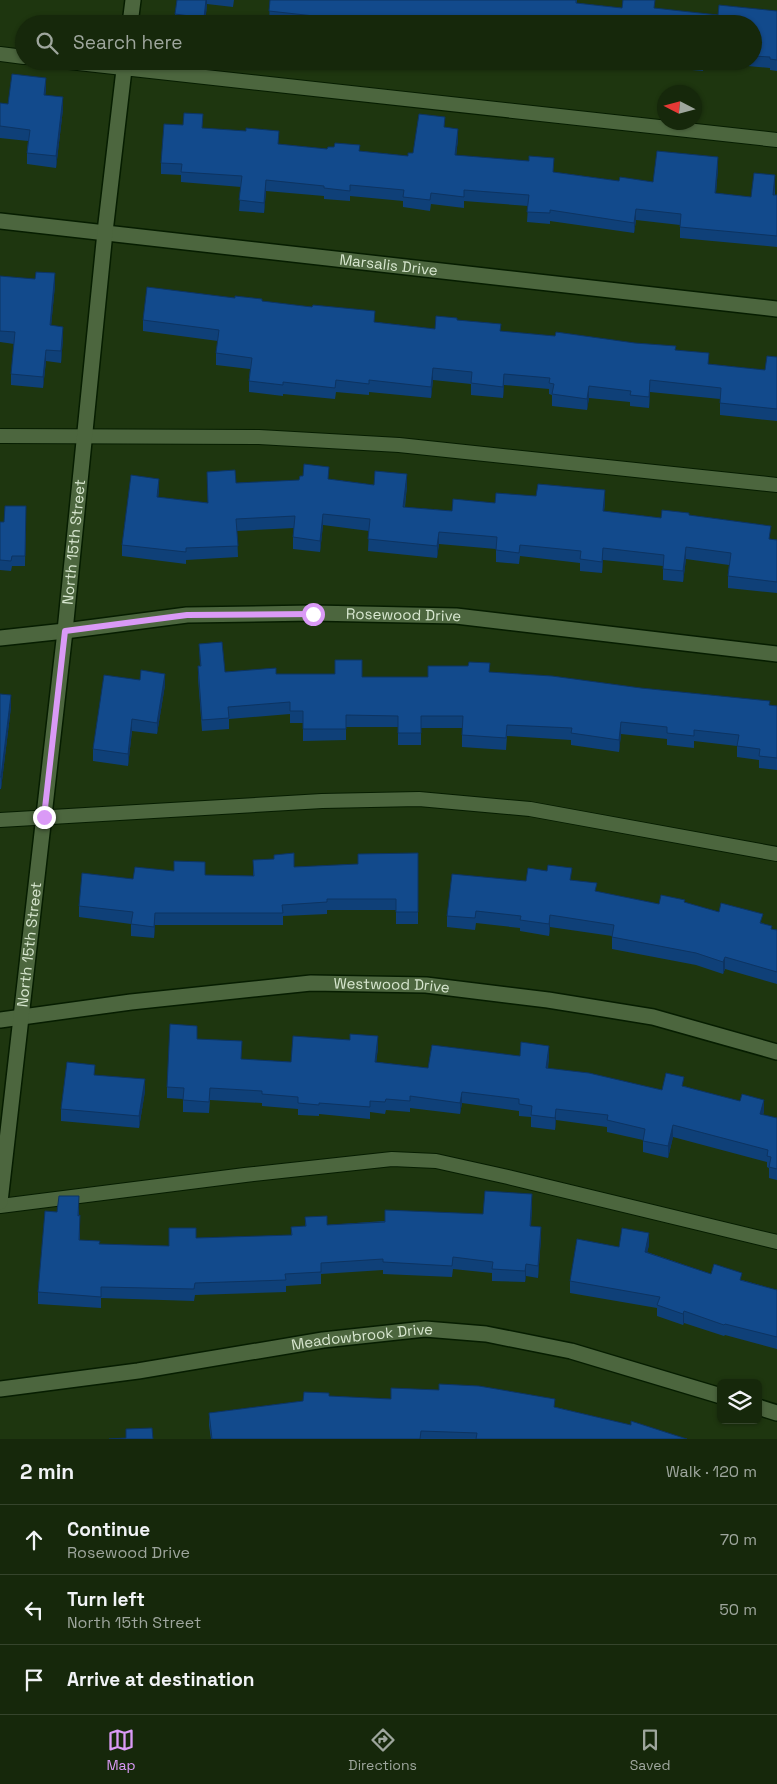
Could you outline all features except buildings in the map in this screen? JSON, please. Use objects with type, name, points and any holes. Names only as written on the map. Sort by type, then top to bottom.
[{"type":"street","points":[[131,15],[133,0]]},
{"type":"street","name":"North 15th Street","points":[[0,1202],[65,631],[105,232],[124,70]]},
{"type":"street","name":"Marsalis Drive","points":[[0,221],[777,309]]},
{"type":"street","name":"Rosewood Drive","points":[[0,638],[187,615],[456,616],[777,654]]},
{"type":"street","name":"Westwood Drive","points":[[0,1020],[130,1002],[311,983],[426,985],[548,1000],[653,1016],[777,1052]]},
{"type":"street","name":"Meadowbrook Drive","points":[[0,1389],[138,1371],[323,1340],[425,1329],[486,1334],[571,1351],[717,1395]]},
{"type":"street","points":[[762,1408],[777,1413]]},
{"type":"lane","points":[[0,54],[15,56]]},
{"type":"lane","points":[[168,70],[777,140]]},
{"type":"lane","points":[[0,436],[259,437],[399,445],[777,486]]},
{"type":"lane","points":[[0,820],[322,802],[419,799],[530,809],[777,854]]},
{"type":"lane","points":[[0,1206],[245,1175],[392,1159],[436,1161],[777,1242]]},
{"type":"route","points":[[44,817],[65,631],[187,615],[313,614]]}]
